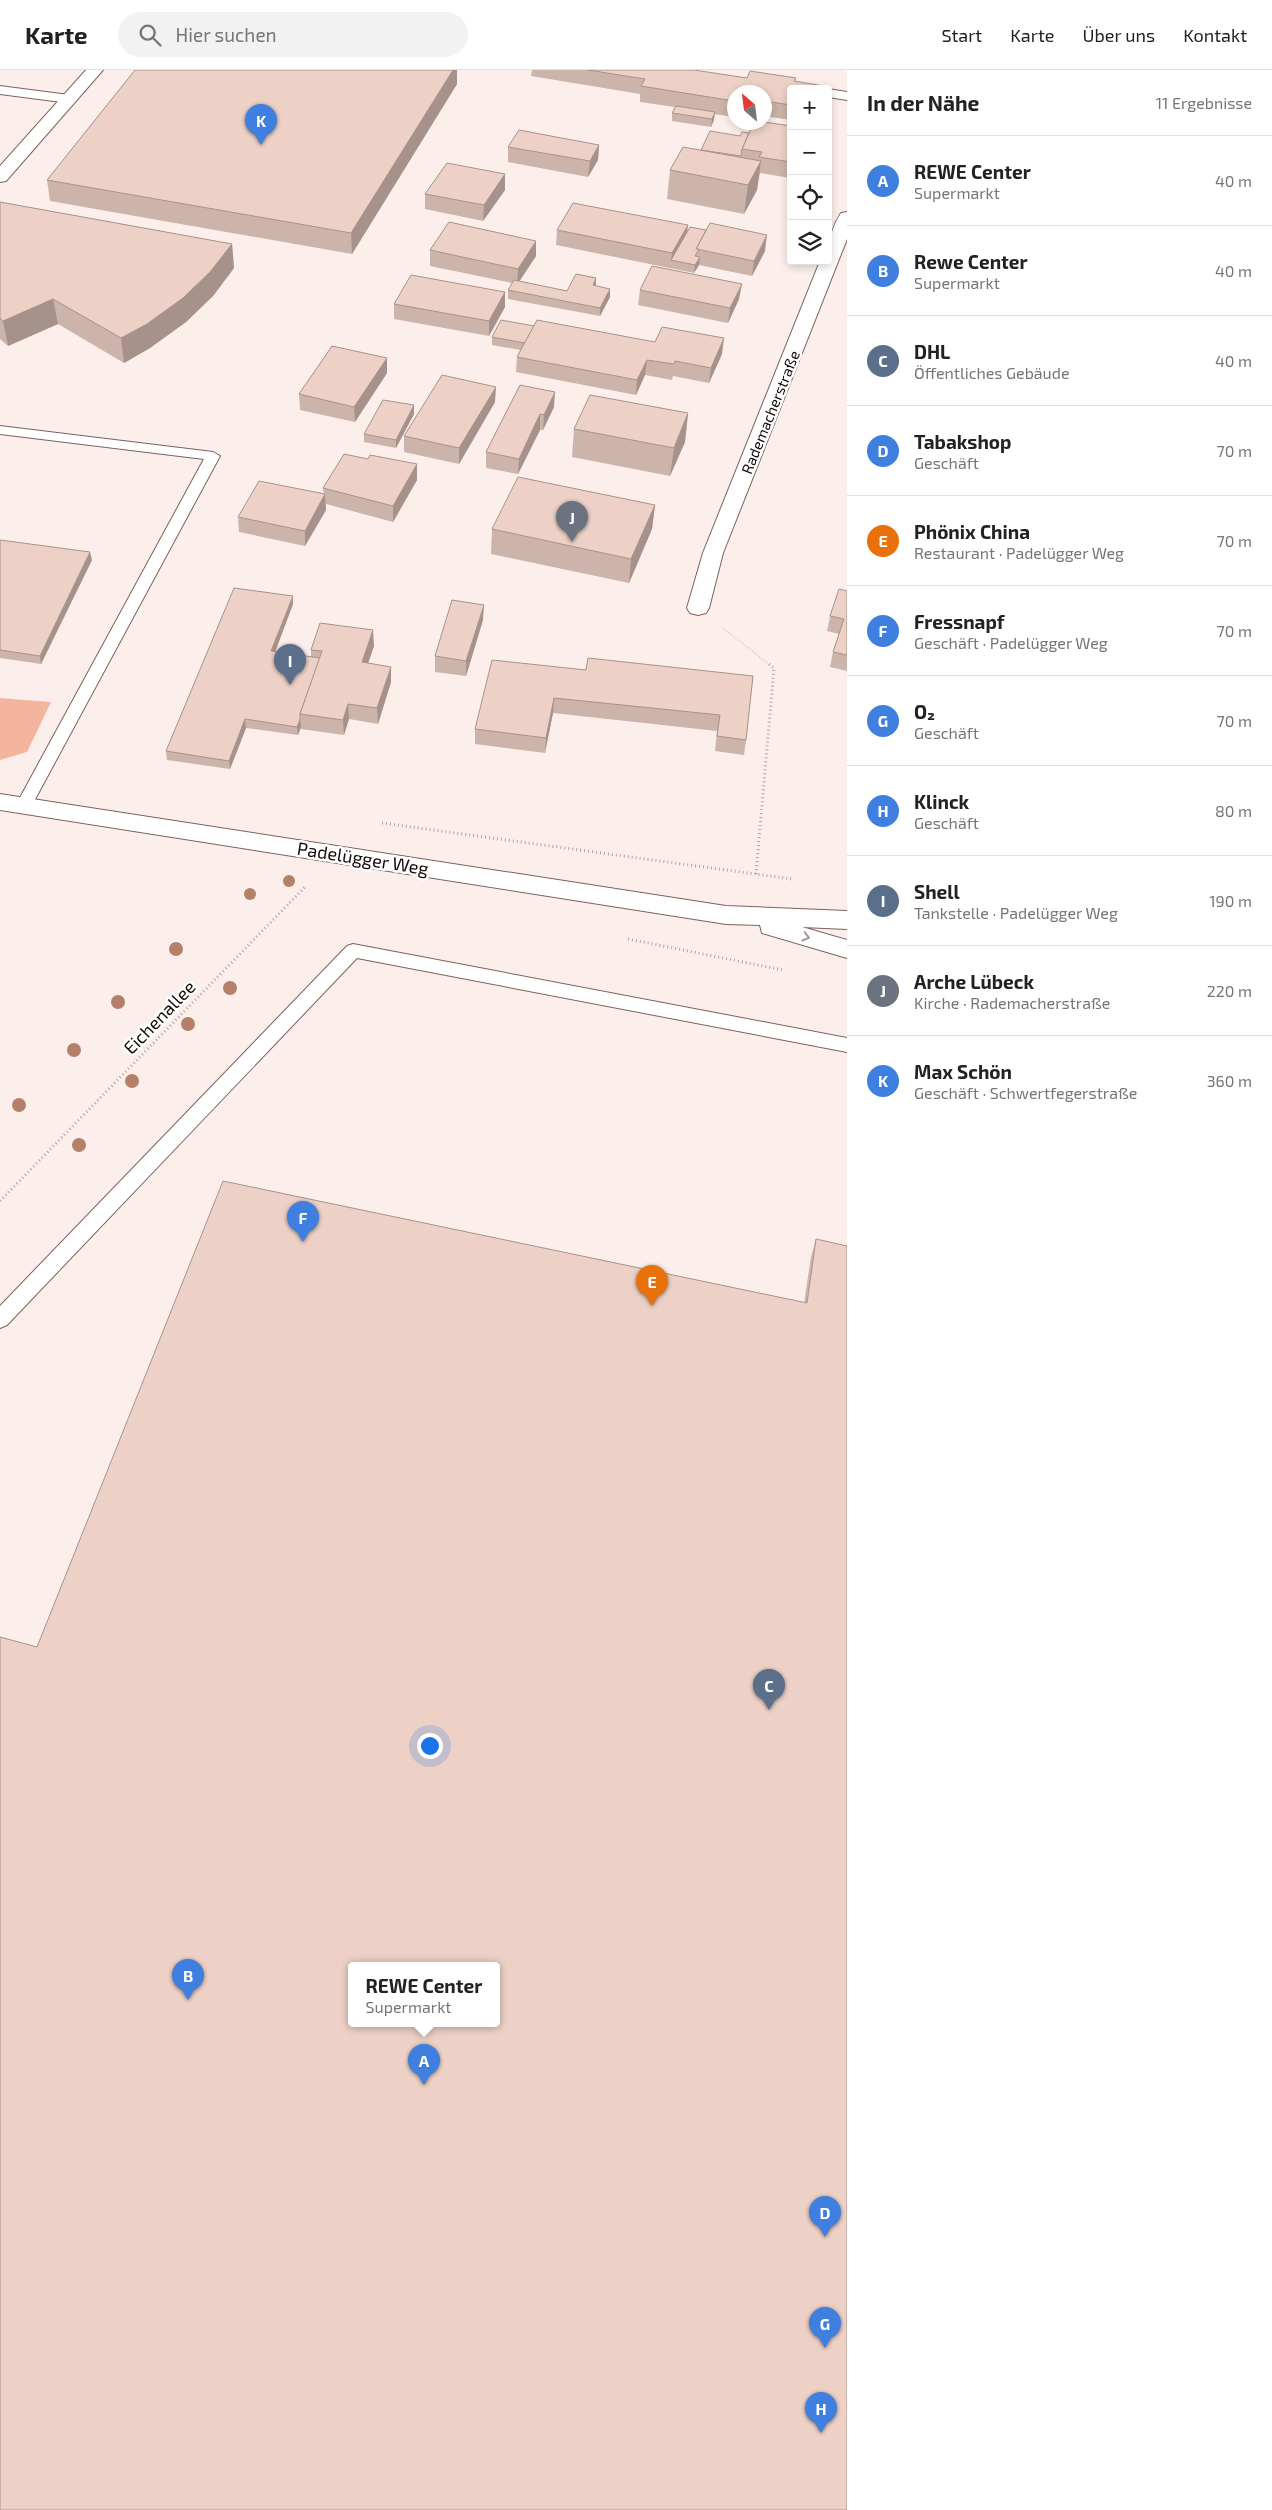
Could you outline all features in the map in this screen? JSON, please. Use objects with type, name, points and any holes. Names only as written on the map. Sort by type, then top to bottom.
[{"type":"street","points":[[0,177],[95,70]]},
{"type":"street","name":"Rademacherstraße","points":[[698,608],[713,553],[847,217]]},
{"type":"street","name":"Padelügger Weg","points":[[0,802],[726,915],[847,949]]},
{"type":"street","name":"Padelügger Weg","points":[[726,915],[847,920]]},
{"type":"lane","points":[[0,90],[69,99]]},
{"type":"lane","points":[[832,94],[847,96]]},
{"type":"lane","points":[[0,430],[213,456],[24,805]]},
{"type":"lane","points":[[0,1320],[353,951],[847,1046]]},
{"type":"path","points":[[698,608],[774,668],[756,874]]},
{"type":"path","points":[[374,822],[793,879]]},
{"type":"path","name":"Eichenallee","points":[[0,1201],[337,853]]},
{"type":"shaded area","points":[[0,698],[51,702],[27,752],[0,760]]},
{"type":"building","points":[[135,70],[453,70],[351,233],[47,180]]},
{"type":"building","points":[[588,70],[694,70],[747,78],[750,71],[796,78],[794,81],[818,85],[787,85],[787,104],[772,102],[772,85],[727,85],[727,100],[641,86],[645,79]]},
{"type":"building","points":[[676,106],[715,112],[712,119],[672,113]]},
{"type":"building","points":[[772,123],[787,125],[787,161],[759,157],[762,152],[742,149],[750,130],[772,130]]},
{"type":"building","points":[[519,130],[599,145],[590,161],[508,147]]},
{"type":"building","points":[[710,131],[740,136],[742,132],[749,133],[741,156],[701,150]]},
{"type":"building","points":[[683,147],[761,161],[748,185],[670,170]]},
{"type":"building","points":[[447,163],[505,174],[484,205],[425,194]]},
{"type":"building","points":[[0,202],[232,244],[210,272],[183,298],[147,324],[121,338],[53,299],[3,321],[0,318]]},
{"type":"building","points":[[573,203],[688,225],[672,253],[557,230]]},
{"type":"building","points":[[449,222],[536,241],[518,269],[430,250]]},
{"type":"building","points":[[710,223],[767,235],[754,261],[696,249]]},
{"type":"building","points":[[690,227],[706,230],[696,249],[699,249],[695,256],[700,257],[695,265],[671,260]]},
{"type":"building","points":[[652,266],[742,284],[730,308],[640,290]]},
{"type":"building","points":[[576,274],[596,278],[593,285],[610,289],[600,308],[508,290],[514,280],[567,291]]},
{"type":"building","points":[[411,275],[505,292],[489,321],[394,304]]},
{"type":"building","points":[[501,320],[534,326],[525,343],[492,337]]},
{"type":"building","points":[[537,320],[655,342],[662,327],[724,338],[711,368],[675,361],[674,364],[647,360],[637,380],[517,357]]},
{"type":"building","points":[[332,346],[387,358],[354,407],[299,394]]},
{"type":"building","points":[[442,375],[496,387],[459,448],[404,436]]},
{"type":"building","points":[[520,385],[555,392],[544,415],[540,414],[519,459],[486,452]]},
{"type":"building","points":[[590,395],[688,413],[674,448],[574,429]]},
{"type":"building","points":[[383,400],[414,405],[396,440],[364,434]]},
{"type":"building","points":[[344,454],[368,459],[370,455],[417,464],[393,506],[323,488]]},
{"type":"building","points":[[518,477],[655,505],[631,559],[492,529]]},
{"type":"building","points":[[259,481],[325,494],[305,531],[238,517]]},
{"type":"building","points":[[0,540],[90,552],[40,656],[0,650]]},
{"type":"building","points":[[234,588],[293,596],[271,651],[320,658],[297,727],[245,719],[229,761],[166,751]]},
{"type":"building","points":[[839,589],[847,591],[847,655],[833,652],[844,619],[830,616]]},
{"type":"building","points":[[452,600],[484,605],[466,661],[435,656]]},
{"type":"building","points":[[320,623],[373,630],[362,662],[391,667],[377,708],[348,704],[343,720],[300,714],[322,651],[311,650]]},
{"type":"building","points":[[588,658],[753,676],[746,740],[717,736],[720,715],[554,698],[546,738],[475,729],[492,660],[586,670]]},
{"type":"building","points":[[223,1181],[807,1303],[816,1239],[847,1246],[847,2510],[0,2510],[0,1637],[37,1647]]},
{"type":"place","name":"Max Schön","points":[[261,145]]},
{"type":"place","name":"Arche Lübeck","points":[[572,542]]},
{"type":"place","name":"Shell","points":[[290,685]]},
{"type":"place","name":"Fressnapf","points":[[303,1242]]},
{"type":"place","name":"Phönix China","points":[[652,1306]]},
{"type":"place","name":"DHL","points":[[769,1710]]},
{"type":"place","name":"Rewe Center","points":[[188,2000]]},
{"type":"place","name":"REWE Center","points":[[424,2085]]},
{"type":"place","name":"Tabakshop","points":[[825,2237]]},
{"type":"place","name":"O₂","points":[[825,2348]]},
{"type":"place","name":"Klinck","points":[[821,2433]]}]
